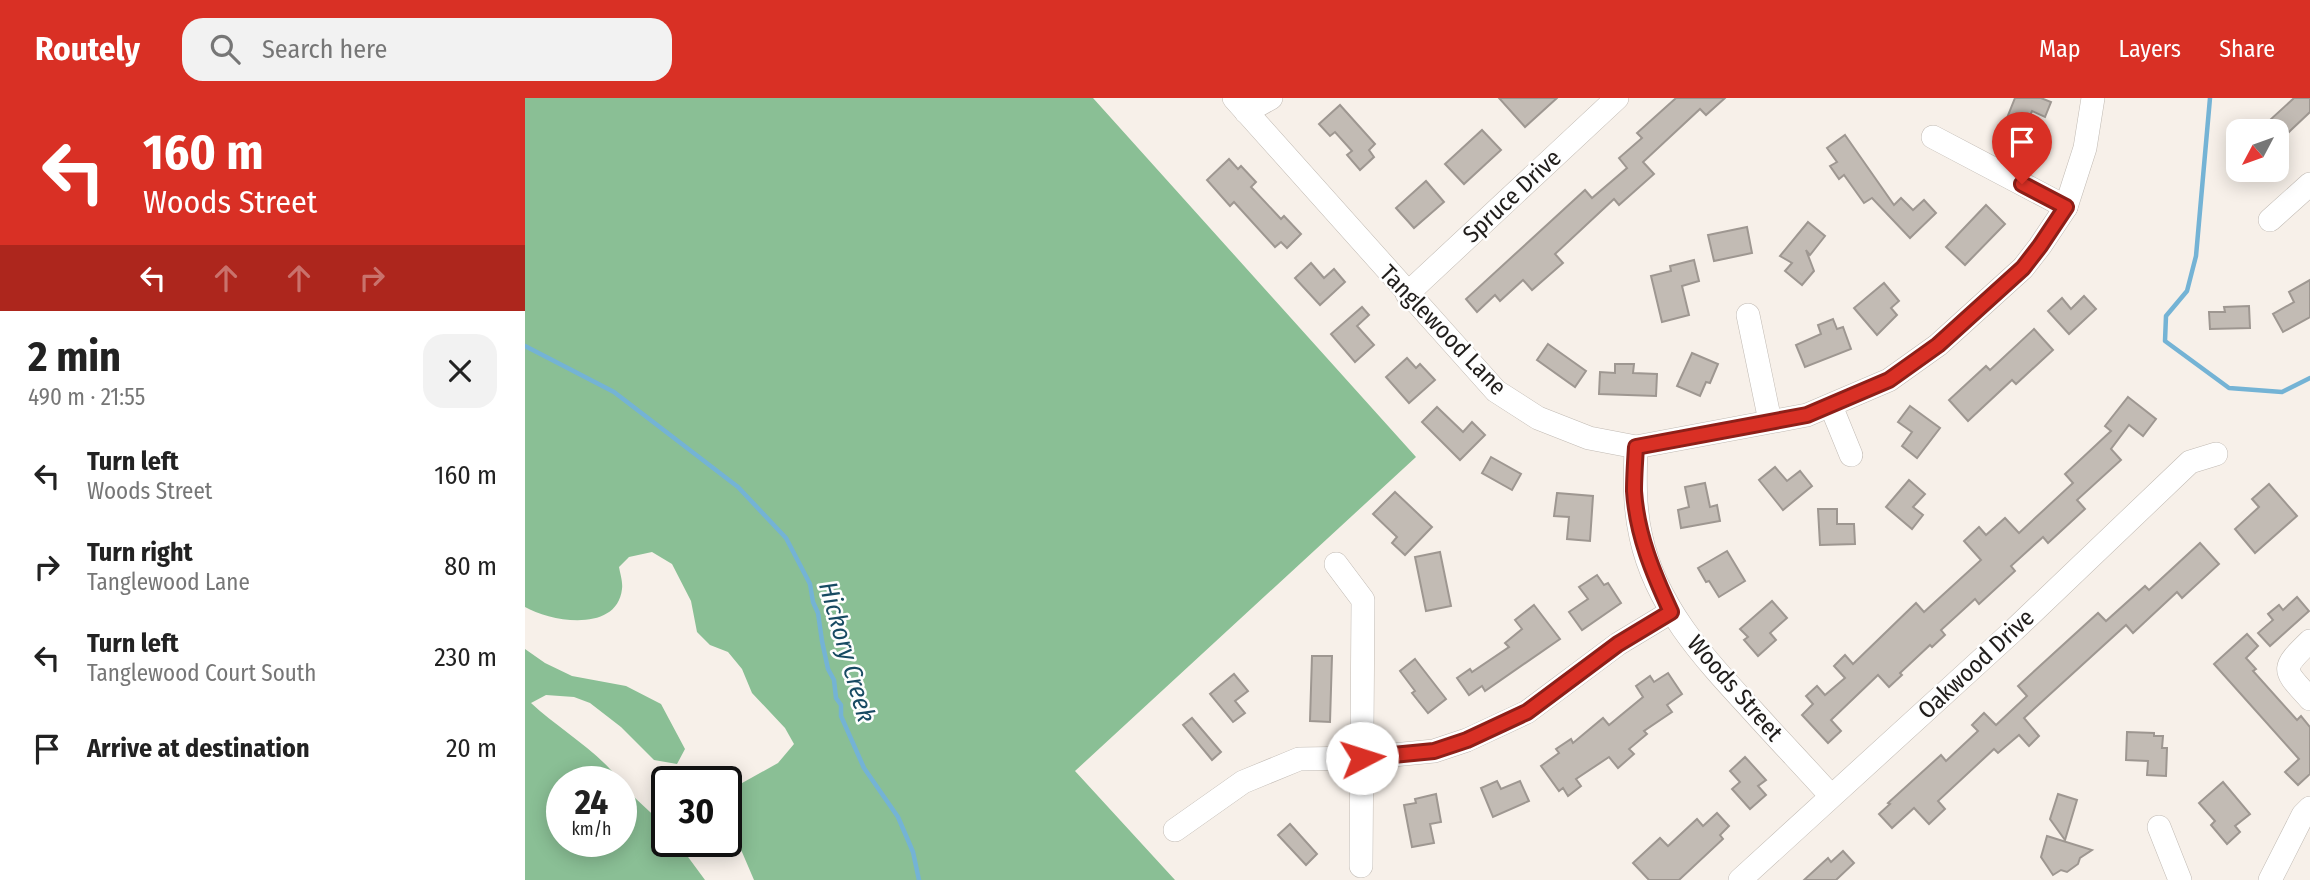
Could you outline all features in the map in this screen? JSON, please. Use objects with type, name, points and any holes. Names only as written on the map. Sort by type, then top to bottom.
[{"type":"street","points":[[1240,105],[1271,98]]},
{"type":"street","name":"Spruce Drive","points":[[1407,294],[1617,98]]},
{"type":"street","name":"Tanglewood Lane","points":[[1240,105],[1496,391],[1538,418],[1589,438],[1636,447],[1807,415],[1889,380],[1938,345],[2023,268],[2066,207],[2085,149],[2093,98]]},
{"type":"street","points":[[1933,137],[2066,207]]},
{"type":"street","points":[[2270,220],[2310,184]]},
{"type":"street","points":[[1748,315],[1770,421]]},
{"type":"street","points":[[1832,406],[1851,455]]},
{"type":"street","name":"Woods Street","points":[[1636,447],[1634,491],[1641,538],[1671,612],[1705,659],[1831,796]]},
{"type":"street","name":"Oakwood Drive","points":[[1740,880],[2014,630],[2190,462],[2216,454]]},
{"type":"street","points":[[1336,564],[1363,600],[1361,866]]},
{"type":"street","points":[[1175,830],[1243,782],[1299,759],[1362,758],[1434,751],[1467,740],[1527,712],[1618,644],[1671,612]]},
{"type":"street","points":[[2310,641],[2288,666],[2290,677],[2310,699]]},
{"type":"street","points":[[2270,880],[2303,815],[2310,808]]},
{"type":"street","points":[[2159,827],[2180,880]]},
{"type":"green space","points":[[525,98],[1093,98],[1416,457],[1075,771],[1175,880],[754,880],[742,852],[742,783],[778,763],[794,744],[785,728],[752,693],[742,669],[728,652],[710,645],[697,632],[691,601],[672,564],[652,552],[629,557],[619,567],[622,589],[617,603],[596,618],[581,620],[550,617],[525,607]]},
{"type":"green space","points":[[525,649],[545,663],[572,676],[626,686],[661,704],[685,749],[677,764],[654,760],[621,727],[590,703],[574,697],[546,695],[531,703],[607,766],[546,766],[546,857],[637,857],[637,800],[651,813],[651,857],[688,857],[705,880],[525,880]]},
{"type":"building","points":[[1499,98],[1557,98],[1525,127]]},
{"type":"building","points":[[1676,98],[1725,98],[1706,115],[1700,109],[1643,162],[1654,174],[1619,205],[1614,199],[1555,254],[1563,263],[1532,290],[1523,280],[1500,301],[1495,295],[1477,312],[1466,299],[1585,190],[1592,198],[1627,168],[1619,158],[1642,138],[1637,133]]},
{"type":"building","points":[[2015,98],[2041,98],[2051,102],[2045,117],[2032,111],[2021,136],[2003,128]]},
{"type":"building","points":[[2294,98],[2310,98],[2310,112],[2289,132],[2289,119],[2271,119]]},
{"type":"building","points":[[1340,105],[1375,144],[1369,150],[1374,157],[1360,170],[1347,155],[1352,151],[1335,132],[1330,136],[1319,124]]},
{"type":"building","points":[[1482,130],[1501,150],[1464,184],[1445,164]]},
{"type":"building","points":[[1845,135],[1894,205],[1901,198],[1913,210],[1924,200],[1936,213],[1910,238],[1872,198],[1864,203],[1844,175],[1839,179],[1830,166],[1837,162],[1827,148]]},
{"type":"building","points":[[1229,159],[1238,169],[1241,166],[1256,182],[1251,187],[1281,219],[1284,216],[1301,234],[1287,248],[1281,242],[1275,247],[1234,202],[1230,206],[1207,180]]},
{"type":"building","points":[[1426,181],[1444,202],[1414,228],[1396,208]]},
{"type":"building","points":[[1986,205],[2005,224],[1965,265],[1946,247]]},
{"type":"building","points":[[1808,222],[1825,236],[1810,255],[1806,250],[1814,271],[1802,285],[1785,271],[1792,263],[1780,256]]},
{"type":"building","points":[[1747,227],[1752,253],[1714,261],[1708,235]]},
{"type":"building","points":[[1694,260],[1699,281],[1682,286],[1689,315],[1662,322],[1651,276],[1671,271],[1670,266]]},
{"type":"building","points":[[1311,263],[1324,278],[1334,269],[1345,282],[1320,305],[1295,278]]},
{"type":"building","points":[[2310,280],[2310,317],[2283,332],[2273,314],[2294,302],[2289,292]]},
{"type":"building","points":[[1884,283],[1899,301],[1891,308],[1897,315],[1877,335],[1854,308]]},
{"type":"building","points":[[2084,296],[2096,309],[2069,334],[2048,311],[2062,298],[2071,309]]},
{"type":"building","points":[[2249,306],[2250,328],[2210,329],[2209,312],[2225,312],[2224,307]]},
{"type":"building","points":[[1362,307],[1369,315],[1357,326],[1374,345],[1355,362],[1331,334]]},
{"type":"building","points":[[1833,319],[1837,329],[1843,327],[1851,349],[1805,367],[1796,345],[1821,334],[1818,325]]},
{"type":"building","points":[[2034,329],[2053,350],[2016,384],[2012,380],[1968,421],[1949,400],[1986,366],[1990,370]]},
{"type":"building","points":[[1548,344],[1586,371],[1575,387],[1537,360]]},
{"type":"building","points":[[1692,353],[1718,364],[1710,383],[1706,382],[1700,396],[1677,386]]},
{"type":"building","points":[[1407,358],[1416,368],[1420,364],[1435,380],[1409,403],[1386,377]]},
{"type":"building","points":[[1615,364],[1634,364],[1633,373],[1657,374],[1656,396],[1599,394],[1600,372],[1615,373]]},
{"type":"building","points":[[2128,397],[2156,419],[2143,436],[2129,425],[2111,449],[2121,460],[2077,500],[2085,509],[2048,543],[2043,537],[2011,566],[2015,571],[1979,604],[1975,599],[1941,630],[1945,635],[1932,647],[1930,645],[1889,687],[1878,675],[1831,720],[1841,731],[1828,743],[1802,715],[1813,704],[1806,696],[1817,686],[1825,695],[1845,678],[1834,666],[1845,655],[1853,664],[1916,603],[1924,612],[1981,560],[1964,541],[1979,527],[1986,535],[2005,518],[2019,533],[2073,483],[2065,474],[2111,431],[2105,426]]},
{"type":"building","points":[[1910,406],[1940,428],[1917,458],[1902,446],[1912,432],[1898,422]]},
{"type":"building","points":[[1437,407],[1463,432],[1472,422],[1485,435],[1460,460],[1422,422]]},
{"type":"building","points":[[1491,457],[1521,474],[1512,490],[1482,473]]},
{"type":"building","points":[[1775,467],[1787,481],[1800,471],[1812,486],[1783,510],[1759,480]]},
{"type":"building","points":[[1909,480],[1925,494],[1913,507],[1923,515],[1912,529],[1886,507]]},
{"type":"building","points":[[1705,483],[1710,507],[1717,505],[1720,521],[1681,528],[1678,510],[1689,507],[1685,487]]},
{"type":"building","points":[[2269,484],[2297,516],[2255,553],[2235,529],[2259,507],[2252,499]]},
{"type":"building","points":[[1395,492],[1432,527],[1405,555],[1392,543],[1397,537],[1373,514]]},
{"type":"building","points":[[1557,493],[1593,496],[1590,541],[1567,539],[1569,517],[1554,516]]},
{"type":"building","points":[[1818,509],[1837,509],[1837,524],[1854,524],[1855,544],[1820,545]]},
{"type":"building","points":[[2200,543],[2219,564],[2182,598],[2177,592],[2133,633],[2126,625],[2024,718],[2039,736],[2029,746],[2019,735],[1998,753],[1994,749],[1938,801],[1945,809],[1929,824],[1914,808],[1892,828],[1879,814],[1941,755],[1946,761],[1978,731],[1972,725],[1984,713],[1996,725],[2027,696],[2018,686],[2098,613],[2106,621],[2145,586],[2149,590]]},
{"type":"building","points":[[1727,551],[1745,581],[1719,597],[1698,568]]},
{"type":"building","points":[[1440,552],[1451,606],[1426,611],[1415,557]]},
{"type":"building","points":[[1597,575],[1604,585],[1608,583],[1621,603],[1582,630],[1569,612],[1588,599],[1579,587]]},
{"type":"building","points":[[2297,597],[2309,611],[2270,646],[2258,633],[2273,620],[2268,614],[2279,605],[2283,610]]},
{"type":"building","points":[[1772,601],[1787,618],[1770,633],[1776,640],[1758,656],[1744,640],[1748,637],[1740,629]]},
{"type":"building","points":[[1534,605],[1560,639],[1485,691],[1482,686],[1469,695],[1457,678],[1470,669],[1472,672],[1509,647],[1505,643],[1522,629],[1515,620]]},
{"type":"building","points":[[2247,634],[2258,646],[2246,658],[2256,669],[2253,671],[2297,720],[2301,716],[2310,727],[2310,774],[2298,785],[2285,772],[2299,759],[2214,664]]},
{"type":"building","points":[[1312,656],[1332,656],[1330,722],[1310,721]]},
{"type":"building","points":[[1415,659],[1446,699],[1428,713],[1412,693],[1415,691],[1400,671]]},
{"type":"building","points":[[1668,673],[1682,694],[1667,705],[1672,712],[1644,731],[1647,734],[1629,749],[1634,754],[1618,768],[1609,757],[1576,779],[1581,786],[1568,796],[1563,788],[1559,791],[1541,766],[1559,753],[1556,749],[1571,739],[1573,743],[1603,718],[1609,725],[1643,697],[1636,686],[1650,676],[1654,682]]},
{"type":"building","points":[[1234,674],[1248,691],[1235,701],[1245,713],[1233,722],[1210,694]]},
{"type":"building","points":[[1192,718],[1221,752],[1212,760],[1183,725]]},
{"type":"building","points":[[2127,732],[2163,736],[2162,748],[2167,748],[2166,776],[2147,775],[2148,761],[2126,760]]},
{"type":"building","points":[[1745,757],[1766,780],[1758,786],[1766,795],[1750,809],[1732,789],[1740,782],[1730,771]]},
{"type":"building","points":[[1497,781],[1501,789],[1520,781],[1529,801],[1493,817],[1481,788]]},
{"type":"building","points":[[2223,782],[2250,814],[2235,826],[2240,832],[2227,844],[2211,825],[2215,821],[2199,803]]},
{"type":"building","points":[[1436,794],[1441,822],[1430,824],[1434,843],[1412,847],[1404,805]]},
{"type":"building","points":[[2058,794],[2077,800],[2065,840],[2050,819]]},
{"type":"building","points":[[1717,813],[1729,826],[1720,835],[1723,839],[1679,880],[1649,880],[1633,863],[1660,838],[1668,846],[1697,819],[1703,826]]},
{"type":"building","points":[[1290,824],[1317,854],[1306,865],[1278,835]]},
{"type":"building","points":[[2047,836],[2092,850],[2067,872],[2061,870],[2053,875],[2041,857]]},
{"type":"building","points":[[1843,851],[1854,863],[1836,880],[1804,880],[1828,858],[1831,862]]},
{"type":"waterway","points":[[2210,98],[2196,256],[2187,291],[2166,316],[2165,341],[2229,388],[2282,392],[2310,378]]},
{"type":"waterway","name":"Hickory Creek","points":[[525,346],[614,392],[738,487],[786,538],[810,584],[828,669],[834,680],[836,698],[841,705],[841,716],[864,768],[898,817],[913,852],[919,880]]},
{"type":"route","points":[[1362,758],[1434,751],[1467,740],[1527,712],[1618,644],[1671,612],[1641,538],[1634,491],[1636,447],[1807,415],[1889,380],[1909,367],[1938,345],[2023,268],[2054,227],[2066,207],[2022,184]]}]
